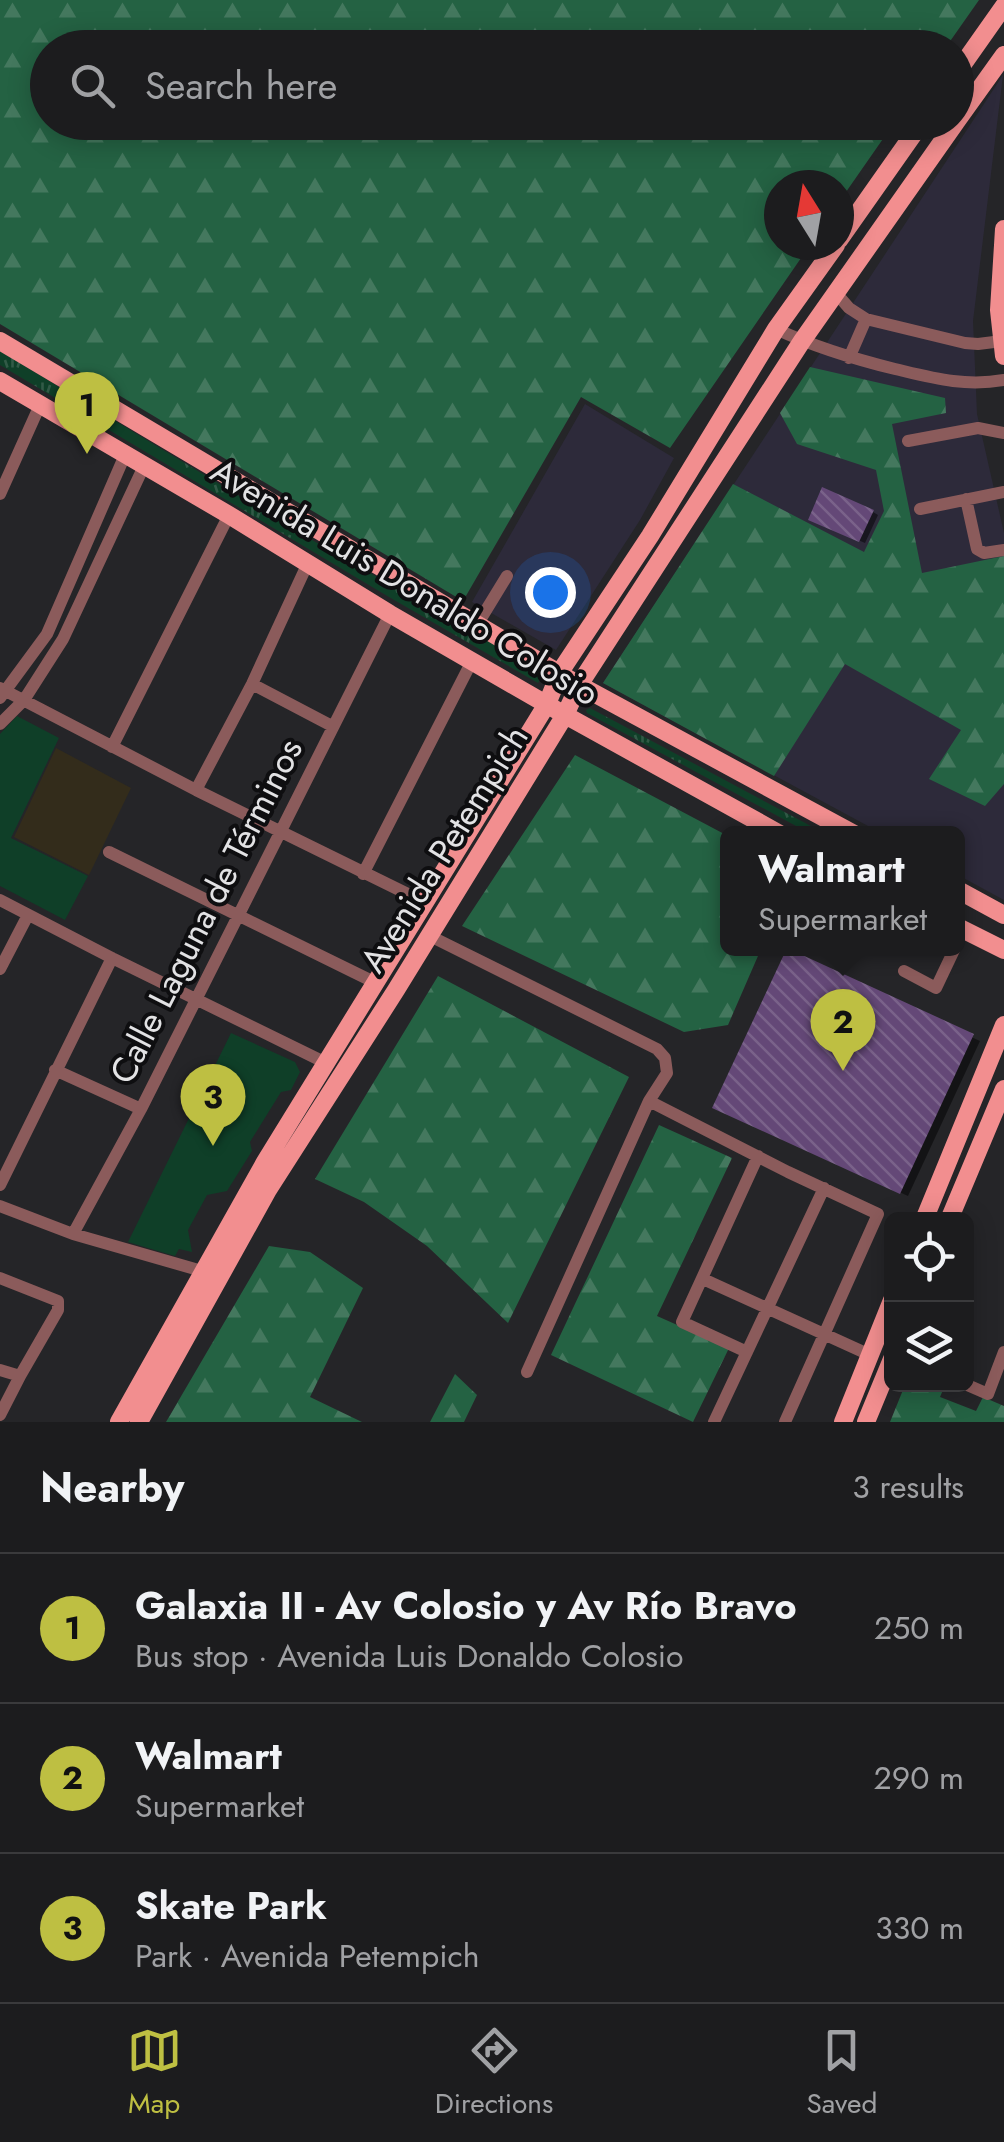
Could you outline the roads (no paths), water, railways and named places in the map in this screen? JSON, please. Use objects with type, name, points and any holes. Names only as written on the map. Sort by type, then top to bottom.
[{"type":"main road","points":[[974,48],[1004,6]]},
{"type":"main road","name":"Avenida Petempich","points":[[974,96],[1004,54]]},
{"type":"main road","name":"Avenida Petempich","points":[[854,219],[909,140]]},
{"type":"main road","name":"Avenida Petempich","points":[[139,1422],[268,1190],[565,715],[579,685],[802,340],[943,140]]},
{"type":"main road","points":[[1003,348],[1004,229]]},
{"type":"main road","name":"Avenida Petempich","points":[[118,1422],[265,1162],[547,704],[560,672],[650,536],[776,329],[825,260]]},
{"type":"main road","name":"Avenida Luis Donaldo Colosio","points":[[0,341],[579,685],[839,826]]},
{"type":"main road","name":"Avenida Luis Donaldo Colosio","points":[[0,380],[390,614],[766,826]]},
{"type":"main road","points":[[965,894],[1004,915]]},
{"type":"main road","points":[[965,939],[1004,950]]},
{"type":"main road","points":[[927,1212],[1004,1025]]},
{"type":"main road","points":[[952,1212],[1004,1089]]},
{"type":"main road","points":[[843,1422],[891,1302]]},
{"type":"main road","points":[[866,1422],[884,1378]]},
{"type":"street","points":[[836,294],[866,319],[1003,348]]},
{"type":"street","points":[[849,358],[866,319]]},
{"type":"street","points":[[776,329],[849,358],[948,382],[977,384],[1004,380]]},
{"type":"street","points":[[0,494],[40,405]]},
{"type":"street","points":[[908,441],[978,428],[1004,433]]},
{"type":"street","points":[[125,455],[47,634],[2,692],[426,904]]},
{"type":"street","points":[[0,724],[24,700],[63,639],[144,466]]},
{"type":"street","points":[[920,509],[1004,492]]},
{"type":"street","points":[[966,499],[977,548],[984,553],[1004,550]]},
{"type":"street","points":[[112,746],[230,515]]},
{"type":"street","points":[[196,790],[252,684],[307,565]]},
{"type":"street","points":[[477,625],[507,576]]},
{"type":"street","name":"Calle Laguna de Términos","points":[[74,1234],[390,614]]},
{"type":"street","points":[[362,874],[472,661]]},
{"type":"street","points":[[252,684],[332,726]]},
{"type":"street","points":[[109,852],[376,984]]},
{"type":"street","points":[[0,900],[326,1063]]},
{"type":"street","points":[[0,969],[28,915]]},
{"type":"street","points":[[428,936],[657,1048],[665,1058],[667,1074],[649,1100],[527,1372]]},
{"type":"street","points":[[904,972],[936,988],[950,956]]},
{"type":"street","points":[[0,1185],[112,958]]},
{"type":"street","points":[[55,1070],[141,1109]]},
{"type":"street","points":[[649,1100],[878,1214],[785,1422]]},
{"type":"street","points":[[747,1352],[682,1322],[758,1156]]},
{"type":"street","points":[[714,1422],[824,1188]]},
{"type":"street","points":[[0,1206],[74,1234],[202,1271]]},
{"type":"street","points":[[0,1278],[58,1301],[58,1310],[0,1415]]},
{"type":"street","points":[[702,1278],[870,1355]]},
{"type":"street","points":[[974,1388],[988,1394],[1004,1352]]},
{"type":"street","points":[[0,1370],[20,1376]]},
{"type":"place","name":"Galaxia II - Av Colosio y Av Río Bravo","points":[[87,454]]},
{"type":"place","name":"Walmart","points":[[843,1071]]},
{"type":"place","name":"Skate Park","points":[[213,1146]]}]
